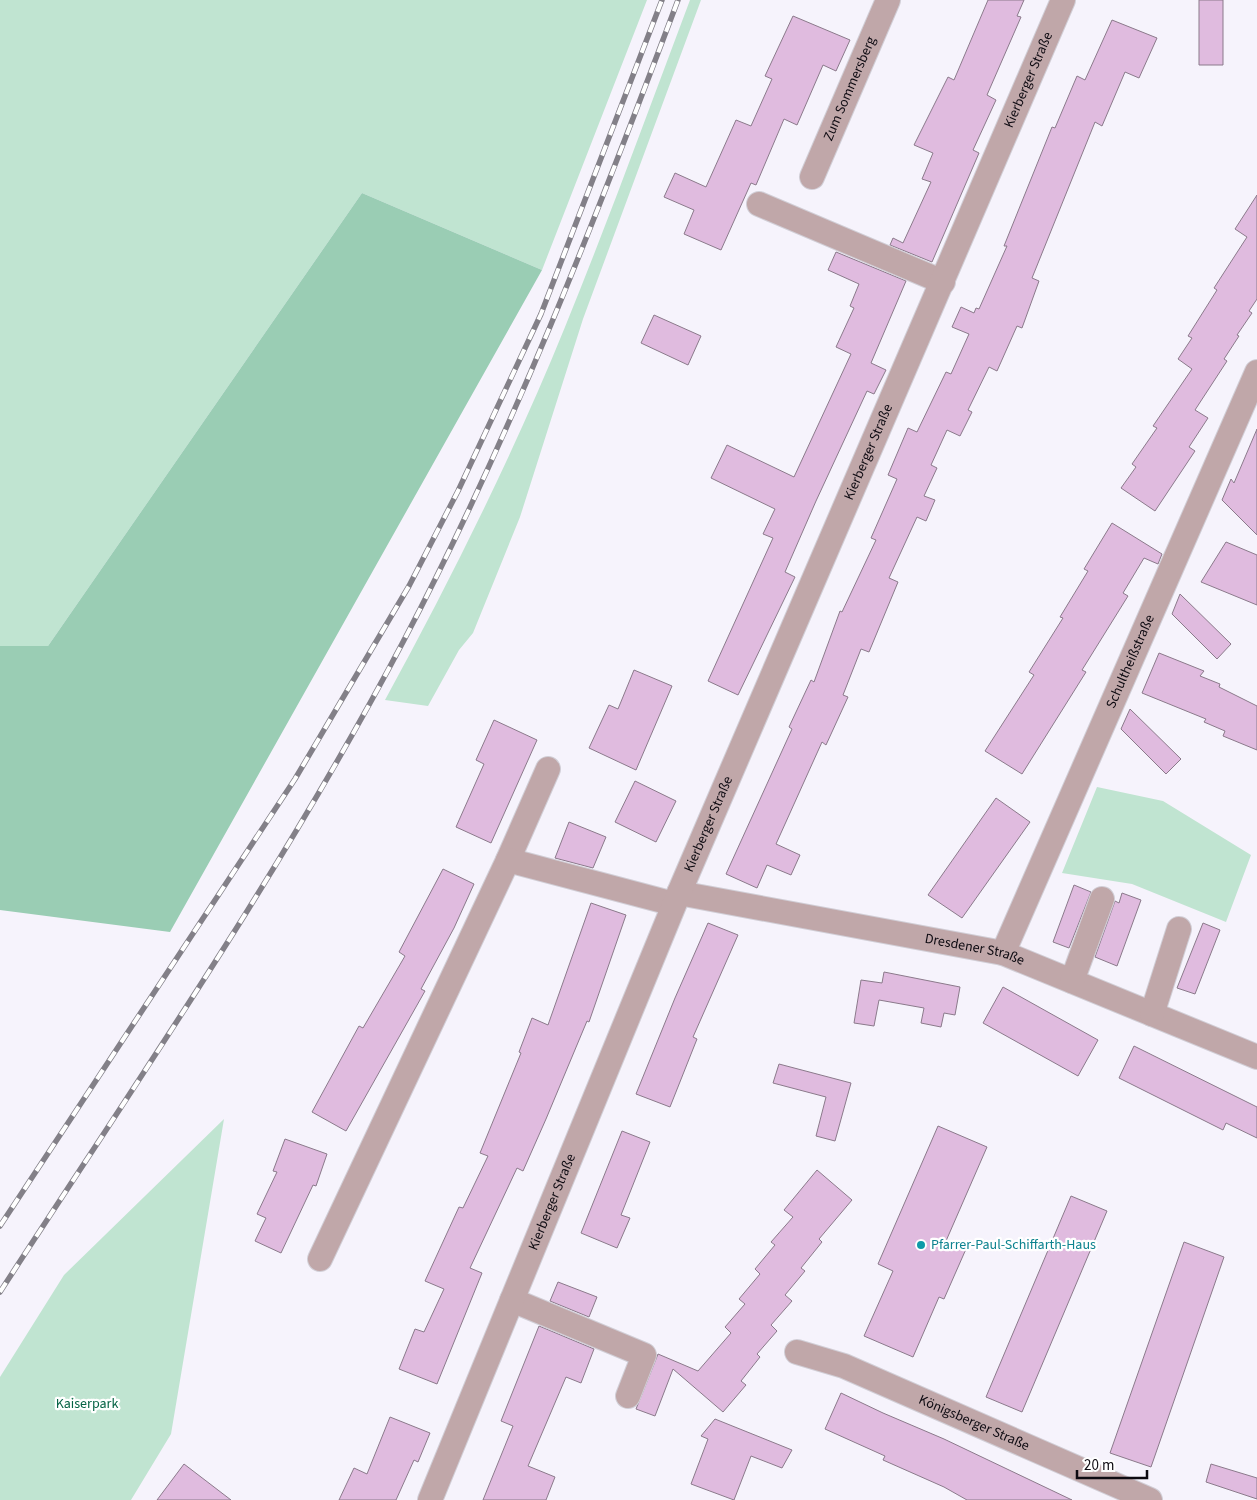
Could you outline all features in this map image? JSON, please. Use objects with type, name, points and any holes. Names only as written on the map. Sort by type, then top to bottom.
[{"type":"street","name":"Zum Sommersberg","points":[[812,177],[888,0]]},
{"type":"street","name":"Kierberger Straße","points":[[430,1500],[676,899],[1063,0]]},
{"type":"street","points":[[759,204],[943,282]]},
{"type":"street","name":"Schultheißstraße","points":[[1003,953],[1257,372]]},
{"type":"street","points":[[320,1259],[508,860],[548,769]]},
{"type":"street","points":[[508,860],[676,899]]},
{"type":"street","name":"Dresdener Straße","points":[[676,899],[1003,953],[1257,1057]]},
{"type":"street","points":[[1072,981],[1102,899]]},
{"type":"street","points":[[1152,1014],[1179,929]]},
{"type":"street","points":[[512,1300],[644,1355],[628,1396]]},
{"type":"street","name":"Königsberger Straße","points":[[797,1352],[844,1366],[1150,1500]]},
{"type":"green space","points":[[0,0],[647,0],[542,270],[362,193],[48,646],[0,646]]},
{"type":"green space","points":[[690,0],[701,0],[583,319],[520,517],[473,633],[459,650],[428,706],[385,700],[434,609],[480,516],[545,375],[629,164]]},
{"type":"green space","points":[[362,193],[542,270],[170,932],[0,910],[0,646],[48,646]]},
{"type":"green space","points":[[1097,787],[1163,801],[1251,855],[1226,922],[1132,884],[1062,873]]},
{"type":"green space","name":"Kaiserpark","points":[[224,1119],[171,1434],[131,1500],[0,1500],[0,1377],[64,1275]]},
{"type":"building","points":[[988,0],[1024,0],[1017,16],[1021,17],[987,95],[996,100],[973,150],[979,153],[932,262],[890,245],[893,238],[903,243],[931,182],[922,179],[933,153],[914,145],[948,77],[954,80]]},
{"type":"building","points":[[1199,0],[1223,0],[1223,65],[1199,65]]},
{"type":"building","points":[[793,16],[850,40],[836,71],[823,65],[797,125],[784,119],[756,185],[751,183],[721,250],[684,234],[694,210],[664,197],[675,173],[706,187],[736,120],[751,126],[772,79],[765,76]]},
{"type":"building","points":[[1112,20],[1157,38],[1139,78],[1125,72],[1102,126],[1095,122],[1032,278],[1039,281],[1022,328],[1017,326],[997,371],[989,367],[968,410],[972,412],[960,436],[947,430],[931,465],[937,468],[924,496],[935,500],[926,521],[917,517],[889,578],[898,582],[869,652],[861,649],[843,695],[848,697],[826,745],[822,742],[776,844],[800,855],[791,875],[767,865],[757,888],[726,874],[792,729],[789,727],[811,680],[814,682],[840,611],[842,612],[876,540],[871,538],[897,479],[888,475],[908,428],[917,432],[946,372],[951,374],[969,334],[952,327],[961,307],[974,313],[976,308],[979,309],[1007,246],[1004,246],[1052,127],[1055,128],[1077,76],[1085,80]]},
{"type":"building","points":[[1257,195],[1257,299],[1249,311],[1252,313],[1224,359],[1227,361],[1195,410],[1208,418],[1189,447],[1195,451],[1155,511],[1121,488],[1136,467],[1132,464],[1157,428],[1153,426],[1192,369],[1178,359],[1192,338],[1188,336],[1217,290],[1214,288],[1247,237],[1235,229]]},
{"type":"building","points":[[836,252],[906,281],[871,363],[886,370],[874,394],[867,391],[816,501],[785,572],[795,577],[738,695],[708,681],[773,538],[763,534],[775,509],[711,478],[727,445],[794,477],[851,354],[836,347],[854,308],[850,306],[859,284],[828,270]]},
{"type":"building","points":[[654,315],[701,336],[688,365],[641,343]]},
{"type":"building","points":[[1257,429],[1257,535],[1222,500],[1231,479],[1234,483]]},
{"type":"building","points":[[1112,523],[1162,554],[1158,564],[1144,558],[1123,593],[1128,596],[1082,670],[1086,672],[1022,774],[985,751],[1034,675],[1029,672],[1063,618],[1060,617],[1088,571],[1084,569]]},
{"type":"building","points":[[1226,542],[1257,555],[1257,605],[1201,582]]},
{"type":"building","points":[[1180,594],[1231,644],[1217,659],[1172,614]]},
{"type":"building","points":[[1159,653],[1204,671],[1200,676],[1220,684],[1219,687],[1257,706],[1257,750],[1223,736],[1225,731],[1204,722],[1206,719],[1142,693]]},
{"type":"building","points":[[634,670],[672,686],[636,770],[589,748],[609,705],[618,709]]},
{"type":"building","points":[[1130,709],[1181,759],[1166,774],[1121,729]]},
{"type":"building","points":[[494,720],[537,740],[491,843],[456,827],[484,764],[476,760]]},
{"type":"building","points":[[635,781],[676,801],[656,842],[615,822]]},
{"type":"building","points":[[996,798],[1030,822],[962,918],[928,895]]},
{"type":"building","points":[[569,822],[606,837],[593,868],[555,858]]},
{"type":"building","points":[[443,869],[474,884],[454,928],[421,989],[425,991],[346,1131],[312,1112],[359,1026],[363,1028],[405,956],[399,952]]},
{"type":"building","points":[[1074,885],[1091,892],[1069,948],[1053,942]]},
{"type":"building","points":[[1122,893],[1141,900],[1117,966],[1095,957],[1115,901],[1119,903]]},
{"type":"building","points":[[591,903],[626,915],[589,1022],[587,1021],[523,1171],[517,1168],[470,1268],[482,1273],[437,1384],[399,1369],[415,1329],[424,1332],[444,1289],[425,1281],[459,1207],[463,1208],[488,1156],[480,1153],[521,1053],[519,1052],[532,1018],[548,1025]]},
{"type":"building","points":[[708,923],[738,935],[693,1037],[697,1039],[670,1107],[636,1094]]},
{"type":"building","points":[[1203,923],[1220,930],[1195,994],[1177,988]]},
{"type":"building","points":[[884,972],[960,987],[955,1015],[944,1013],[941,1027],[921,1023],[924,1008],[879,1000],[874,1026],[854,1023],[861,980],[882,983]]},
{"type":"building","points":[[1003,987],[1098,1040],[1078,1076],[983,1023]]},
{"type":"building","points":[[1134,1046],[1257,1107],[1257,1138],[1226,1123],[1223,1130],[1119,1078]]},
{"type":"building","points":[[779,1064],[851,1083],[835,1141],[816,1136],[826,1097],[773,1083]]},
{"type":"building","name":"Pfarrer-Paul-Schiffarth-Haus","points":[[938,1126],[987,1147],[946,1241],[966,1249],[944,1299],[939,1297],[913,1357],[864,1336],[893,1271],[878,1264]]},
{"type":"building","points":[[622,1131],[650,1142],[621,1215],[630,1218],[617,1248],[581,1233]]},
{"type":"building","points":[[285,1139],[327,1154],[316,1186],[313,1185],[281,1253],[255,1241],[266,1218],[257,1214],[277,1172],[273,1171]]},
{"type":"building","points":[[817,1170],[852,1200],[819,1239],[822,1242],[801,1268],[805,1271],[785,1295],[792,1301],[771,1325],[777,1331],[757,1354],[760,1357],[741,1381],[746,1385],[723,1412],[673,1369],[655,1416],[636,1409],[658,1354],[698,1371],[731,1333],[725,1327],[745,1304],[739,1299],[760,1274],[755,1269],[775,1245],[771,1242],[793,1217],[784,1210]]},
{"type":"building","points":[[1071,1196],[1107,1211],[1022,1412],[986,1397]]},
{"type":"building","points":[[1184,1242],[1224,1257],[1151,1467],[1110,1453]]},
{"type":"building","points":[[558,1282],[597,1297],[589,1317],[550,1301]]},
{"type":"building","points":[[539,1326],[594,1349],[581,1383],[566,1377],[528,1466],[555,1477],[546,1500],[483,1500],[513,1426],[501,1421]]},
{"type":"building","points":[[841,1393],[944,1439],[1072,1500],[967,1500],[944,1487],[883,1460],[885,1456],[825,1429]]},
{"type":"building","points":[[390,1417],[430,1433],[418,1462],[414,1460],[396,1500],[339,1500],[354,1468],[367,1474]]},
{"type":"building","points":[[715,1419],[792,1450],[782,1468],[751,1456],[734,1500],[691,1484],[708,1439],[701,1436]]},
{"type":"building","points":[[184,1464],[231,1500],[157,1500]]},
{"type":"building","points":[[1211,1464],[1257,1478],[1257,1499],[1206,1482]]},
{"type":"railway","points":[[0,1226],[295,779],[409,586],[458,491],[541,314],[662,0]]},
{"type":"railway","points":[[0,1292],[260,891],[357,726],[403,642],[443,564],[480,485],[551,325],[616,163],[678,0]]},
{"type":"place","name":"Pfarrer-Paul-Schiffarth-Haus","points":[[921,1245]]}]
